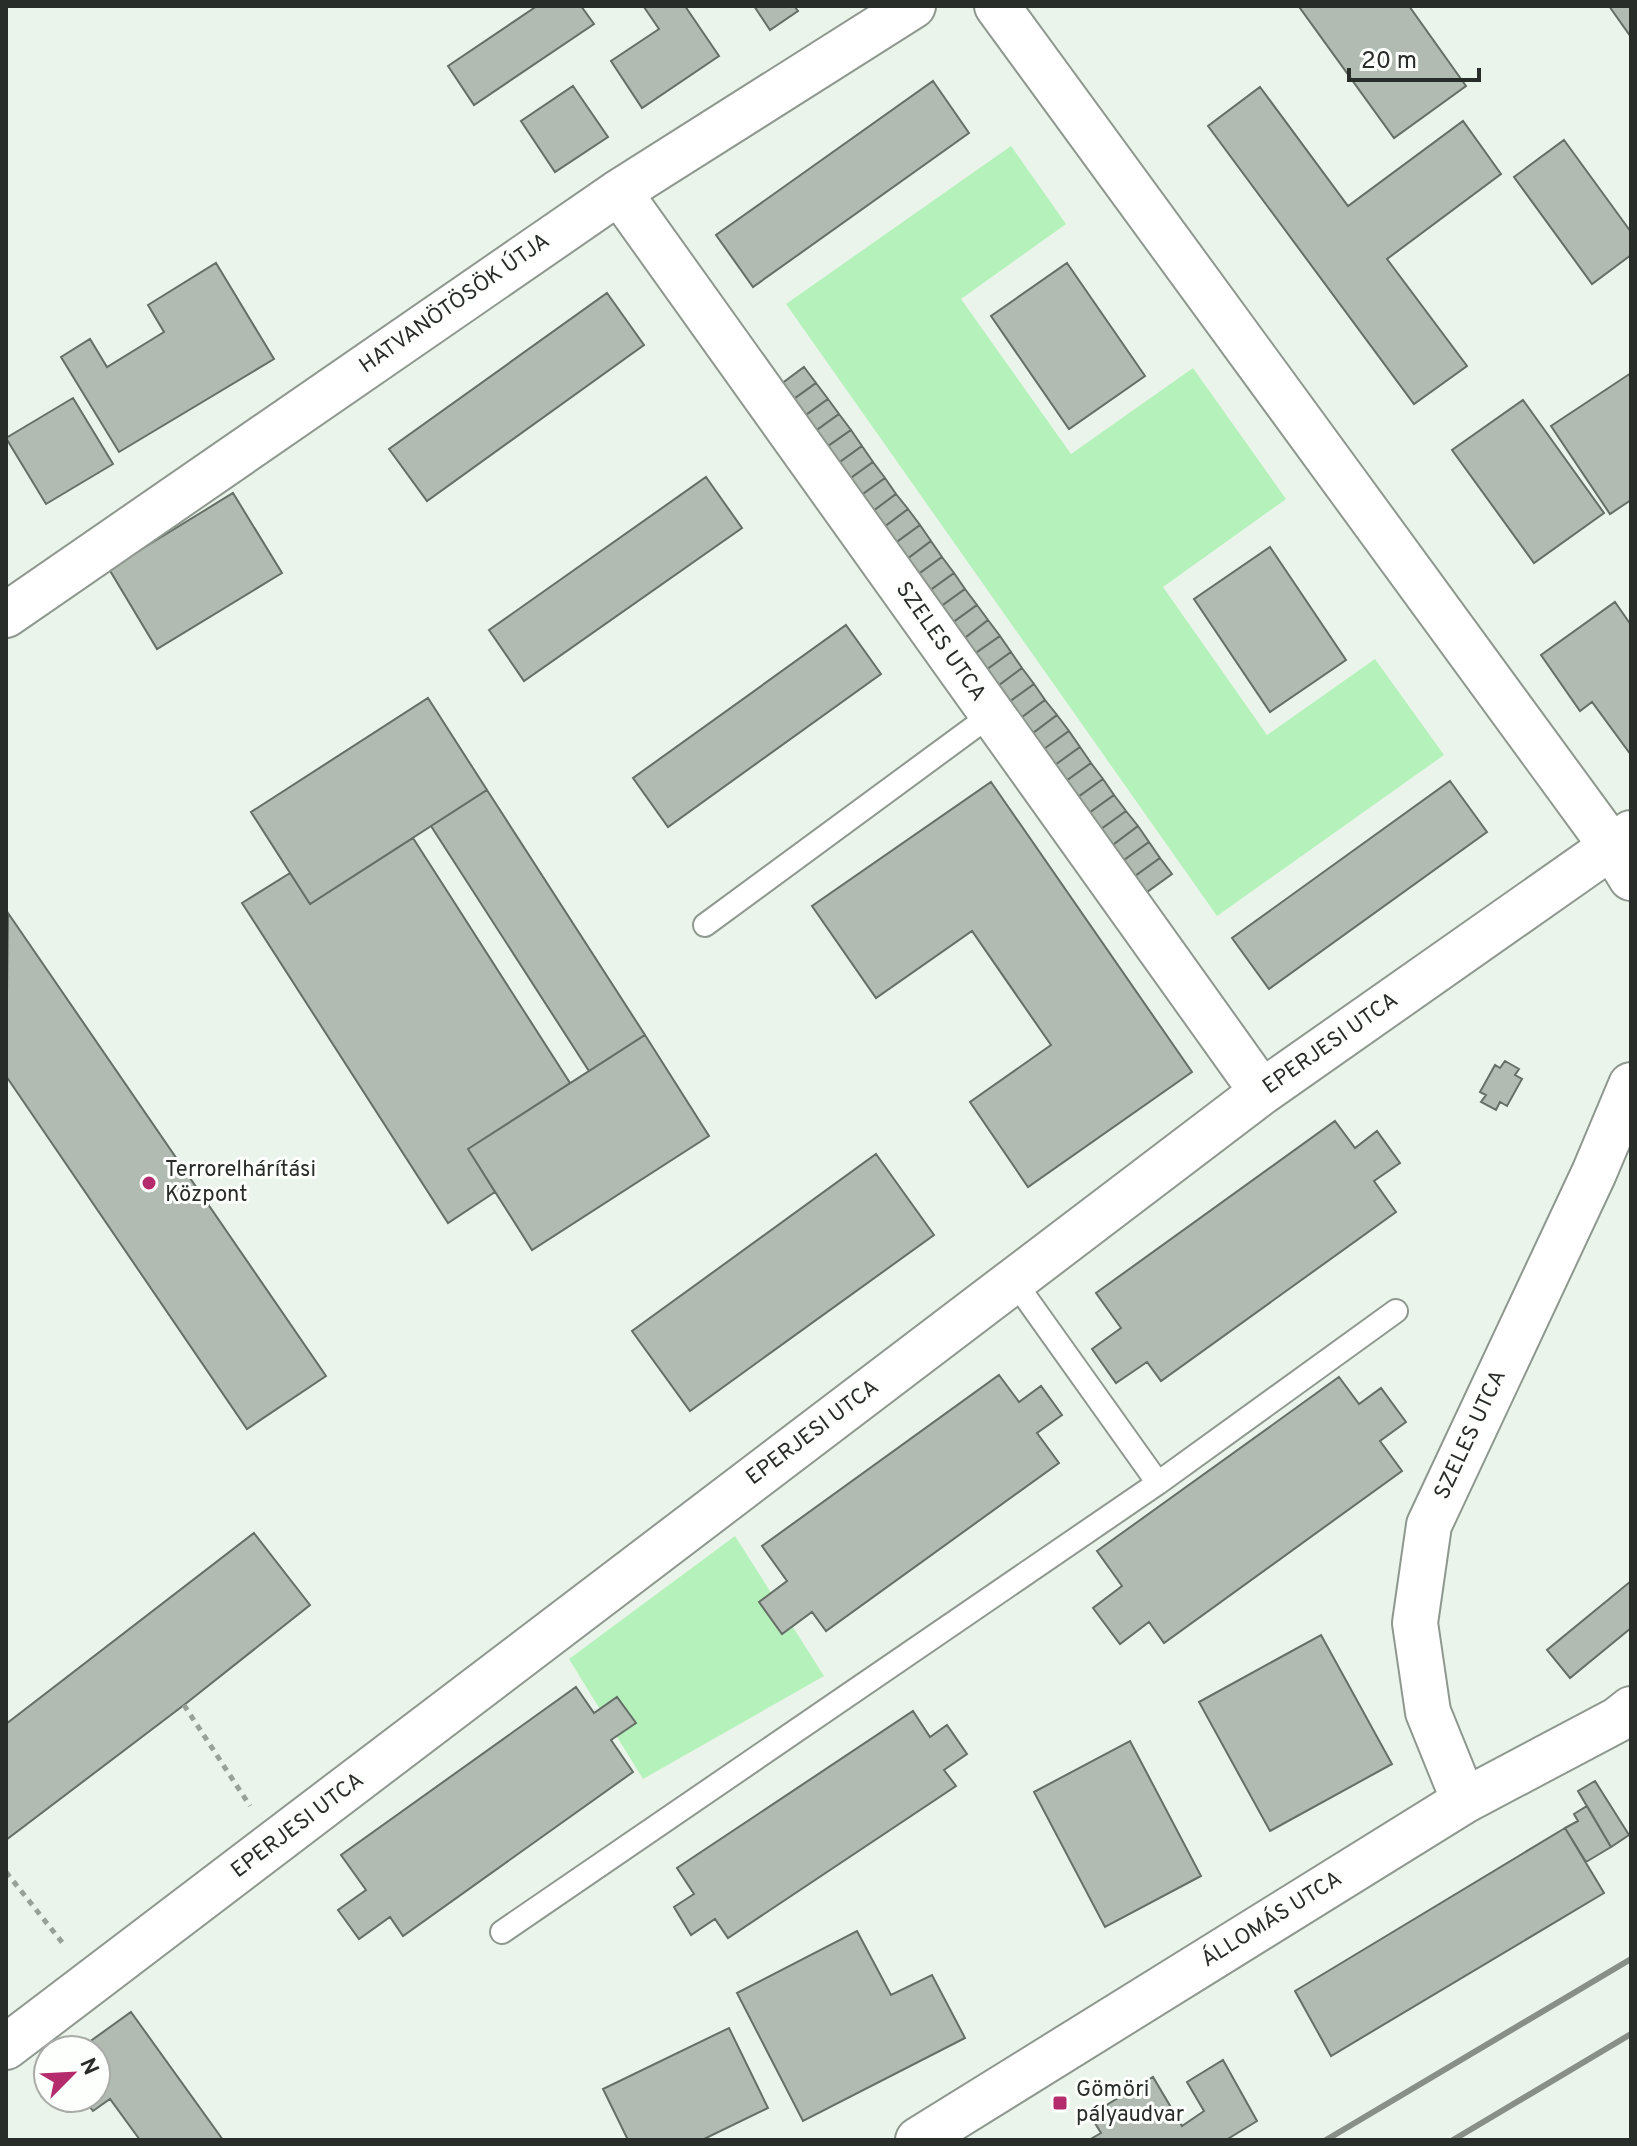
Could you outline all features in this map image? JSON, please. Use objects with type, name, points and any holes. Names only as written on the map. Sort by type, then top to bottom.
[{"type":"street","name":"HATVANÖTÖSÖK ÚTJA","points":[[6,615],[619,192],[913,6]]},
{"type":"street","points":[[997,6],[1625,853]]},
{"type":"street","name":"SZELES UTCA","points":[[619,192],[1262,1092]]},
{"type":"street","name":"EPERJESI UTCA","points":[[6,2047],[1262,1092],[1625,853]]},
{"type":"street","name":"SZELES UTCA","points":[[1464,1801],[1428,1712],[1415,1623],[1429,1525],[1594,1173],[1631,1085]]},
{"type":"street","name":"ÁLLOMÁS UTCA","points":[[918,2140],[1464,1801],[1617,1720],[1631,1709]]},
{"type":"lane","points":[[705,925],[992,714]]},
{"type":"lane","points":[[1014,1281],[1158,1483]]},
{"type":"lane","points":[[502,1932],[1158,1483],[1396,1311]]},
{"type":"path","points":[[184,1705],[247,1803],[277,1842]]},
{"type":"path","points":[[6,1872],[94,1981]]},
{"type":"green space","points":[[1011,146],[1066,224],[961,299],[1071,454],[1193,368],[1286,499],[1163,587],[1267,735],[1375,659],[1444,755],[1217,916],[786,304]]},
{"type":"green space","points":[[735,1536],[824,1676],[643,1779],[569,1659]]},
{"type":"building","points":[[537,6],[581,6],[594,24],[474,105],[448,66]]},
{"type":"building","points":[[685,6],[719,56],[642,108],[611,61],[659,29],[644,7]]},
{"type":"building","points":[[754,6],[794,6],[798,11],[770,30]]},
{"type":"building","points":[[1409,6],[1466,86],[1394,138],[1300,8]]},
{"type":"building","points":[[1609,6],[1631,6],[1631,37]]},
{"type":"building","points":[[933,81],[969,133],[753,287],[716,235]]},
{"type":"building","points":[[573,86],[608,137],[555,172],[521,121]]},
{"type":"building","points":[[1260,87],[1348,206],[1463,121],[1501,174],[1387,259],[1467,366],[1414,404],[1208,126]]},
{"type":"building","points":[[1564,140],[1631,232],[1631,255],[1592,284],[1514,177]]},
{"type":"building","points":[[216,263],[274,359],[119,452],[61,357],[90,339],[107,367],[164,332],[148,305]]},
{"type":"building","points":[[1067,263],[1145,376],[1069,429],[991,316]]},
{"type":"building","points":[[607,293],[644,345],[427,501],[389,449]]},
{"type":"building","points":[[804,367],[816,383],[784,406],[773,390]]},
{"type":"building","points":[[1631,373],[1631,500],[1610,514],[1551,426]]},
{"type":"building","points":[[816,383],[828,399],[796,422],[784,406]]},
{"type":"building","points":[[73,398],[113,464],[46,504],[6,438]]},
{"type":"building","points":[[828,399],[839,414],[807,437],[796,422]]},
{"type":"building","points":[[1523,400],[1604,513],[1534,563],[1452,450]]},
{"type":"building","points":[[839,414],[851,430],[818,453],[807,437]]},
{"type":"building","points":[[851,430],[862,446],[830,469],[818,453]]},
{"type":"building","points":[[862,446],[873,462],[841,485],[830,469]]},
{"type":"building","points":[[873,462],[885,478],[853,501],[841,485]]},
{"type":"building","points":[[706,477],[742,528],[524,681],[489,630]]},
{"type":"building","points":[[885,478],[896,494],[865,517],[853,501]]},
{"type":"building","points":[[233,493],[282,573],[157,649],[109,569]]},
{"type":"building","points":[[896,494],[908,509],[876,533],[865,517]]},
{"type":"building","points":[[908,509],[920,525],[887,549],[876,533]]},
{"type":"building","points":[[920,525],[931,541],[899,565],[887,549]]},
{"type":"building","points":[[931,541],[942,557],[910,580],[899,565]]},
{"type":"building","points":[[1270,547],[1346,660],[1270,712],[1194,599]]},
{"type":"building","points":[[942,557],[954,573],[922,596],[910,580]]},
{"type":"building","points":[[954,573],[965,589],[933,612],[922,596]]},
{"type":"building","points":[[965,589],[977,605],[945,628],[933,612]]},
{"type":"building","points":[[1615,602],[1631,625],[1631,755],[1592,702],[1580,711],[1541,655]]},
{"type":"building","points":[[977,605],[988,620],[957,644],[945,628]]},
{"type":"building","points":[[988,620],[1000,636],[967,659],[957,644]]},
{"type":"building","points":[[846,625],[881,674],[668,827],[633,778]]},
{"type":"building","points":[[1000,636],[1011,652],[979,675],[967,659]]},
{"type":"building","points":[[1011,652],[1022,668],[991,691],[979,675]]},
{"type":"building","points":[[1022,668],[1034,684],[1002,707],[991,691]]},
{"type":"building","points":[[1034,684],[1045,700],[1014,723],[1002,707]]},
{"type":"building","points":[[428,698],[487,790],[310,904],[251,812]]},
{"type":"building","points":[[1045,700],[1057,715],[1025,739],[1014,723]]},
{"type":"building","points":[[1057,715],[1069,731],[1037,754],[1025,739]]},
{"type":"building","points":[[1069,731],[1080,747],[1048,770],[1037,754]]},
{"type":"building","points":[[1080,747],[1091,763],[1059,786],[1048,770]]},
{"type":"building","points":[[1091,763],[1103,779],[1071,802],[1059,786]]},
{"type":"building","points":[[1103,779],[1114,795],[1082,818],[1071,802]]},
{"type":"building","points":[[1450,781],[1487,832],[1269,989],[1232,938]]},
{"type":"building","points":[[991,782],[1192,1072],[1028,1187],[970,1102],[1051,1045],[972,931],[876,998],[812,906]]},
{"type":"building","points":[[487,790],[645,1035],[589,1071],[431,826]]},
{"type":"building","points":[[1114,795],[1126,811],[1094,834],[1082,818]]},
{"type":"building","points":[[1126,811],[1138,826],[1106,850],[1094,834]]},
{"type":"building","points":[[1138,826],[1149,842],[1117,865],[1106,850]]},
{"type":"building","points":[[413,838],[570,1083],[468,1149],[495,1192],[448,1223],[242,903],[290,873],[310,904]]},
{"type":"building","points":[[1149,842],[1160,858],[1128,881],[1117,865]]},
{"type":"building","points":[[1160,858],[1172,874],[1140,897],[1128,881]]},
{"type":"building","points":[[8,913],[326,1376],[247,1429],[6,1076]]},
{"type":"building","points":[[645,1035],[709,1136],[532,1250],[468,1149]]},
{"type":"building","points":[[1505,1061],[1519,1069],[1515,1075],[1522,1079],[1507,1106],[1500,1102],[1496,1110],[1481,1102],[1486,1095],[1480,1092],[1495,1065],[1500,1068]]},
{"type":"building","points":[[1335,1121],[1355,1148],[1377,1131],[1400,1163],[1374,1181],[1396,1212],[1161,1381],[1147,1362],[1116,1383],[1092,1349],[1121,1328],[1096,1293]]},
{"type":"building","points":[[876,1154],[934,1235],[690,1411],[632,1331]]},
{"type":"building","points":[[999,1375],[1019,1402],[1041,1386],[1062,1415],[1037,1433],[1059,1463],[826,1631],[812,1612],[782,1634],[759,1602],[787,1581],[762,1546]]},
{"type":"building","points":[[1339,1377],[1359,1404],[1381,1388],[1406,1422],[1380,1441],[1402,1471],[1164,1643],[1149,1622],[1120,1644],[1093,1608],[1122,1586],[1097,1551]]},
{"type":"building","points":[[254,1533],[310,1605],[6,1840],[6,1724]]},
{"type":"building","points":[[1631,1581],[1631,1628],[1570,1678],[1547,1650]]},
{"type":"building","points":[[1321,1635],[1392,1764],[1270,1831],[1199,1702]]},
{"type":"building","points":[[576,1687],[594,1713],[617,1697],[636,1723],[611,1740],[633,1772],[403,1936],[390,1917],[359,1939],[338,1910],[366,1890],[341,1855]]},
{"type":"building","points":[[913,1711],[930,1737],[947,1725],[967,1754],[944,1770],[956,1786],[728,1938],[715,1919],[691,1935],[674,1907],[694,1894],[677,1868]]},
{"type":"building","points":[[1130,1741],[1201,1876],[1105,1927],[1034,1792]]},
{"type":"building","points":[[1595,1781],[1629,1835],[1611,1847],[1578,1791]]},
{"type":"building","points":[[1587,1806],[1611,1847],[1586,1862],[1565,1828],[1578,1821],[1574,1814]]},
{"type":"building","points":[[1565,1828],[1604,1893],[1331,2056],[1295,1991]]},
{"type":"building","points":[[857,1931],[891,1995],[932,1975],[965,2038],[803,2121],[737,1993]]},
{"type":"building","points":[[131,2012],[223,2140],[140,2140],[112,2102],[112,2034],[100,2034]]},
{"type":"building","points":[[729,2028],[768,2108],[702,2140],[628,2140],[603,2089]]},
{"type":"building","points":[[1223,2060],[1257,2121],[1226,2140],[1089,2140],[1101,2133],[1090,2115],[1153,2077],[1182,2126],[1204,2111],[1187,2082]]},
{"type":"railway","points":[[1326,2140],[1631,1959]]},
{"type":"railway","points":[[1453,2140],[1631,2034]]},
{"type":"place","name":"Terrorelhárítási Központ","points":[[149,1183]]},
{"type":"place","name":"Gömöri pályaudvar","points":[[1060,2103]]}]
